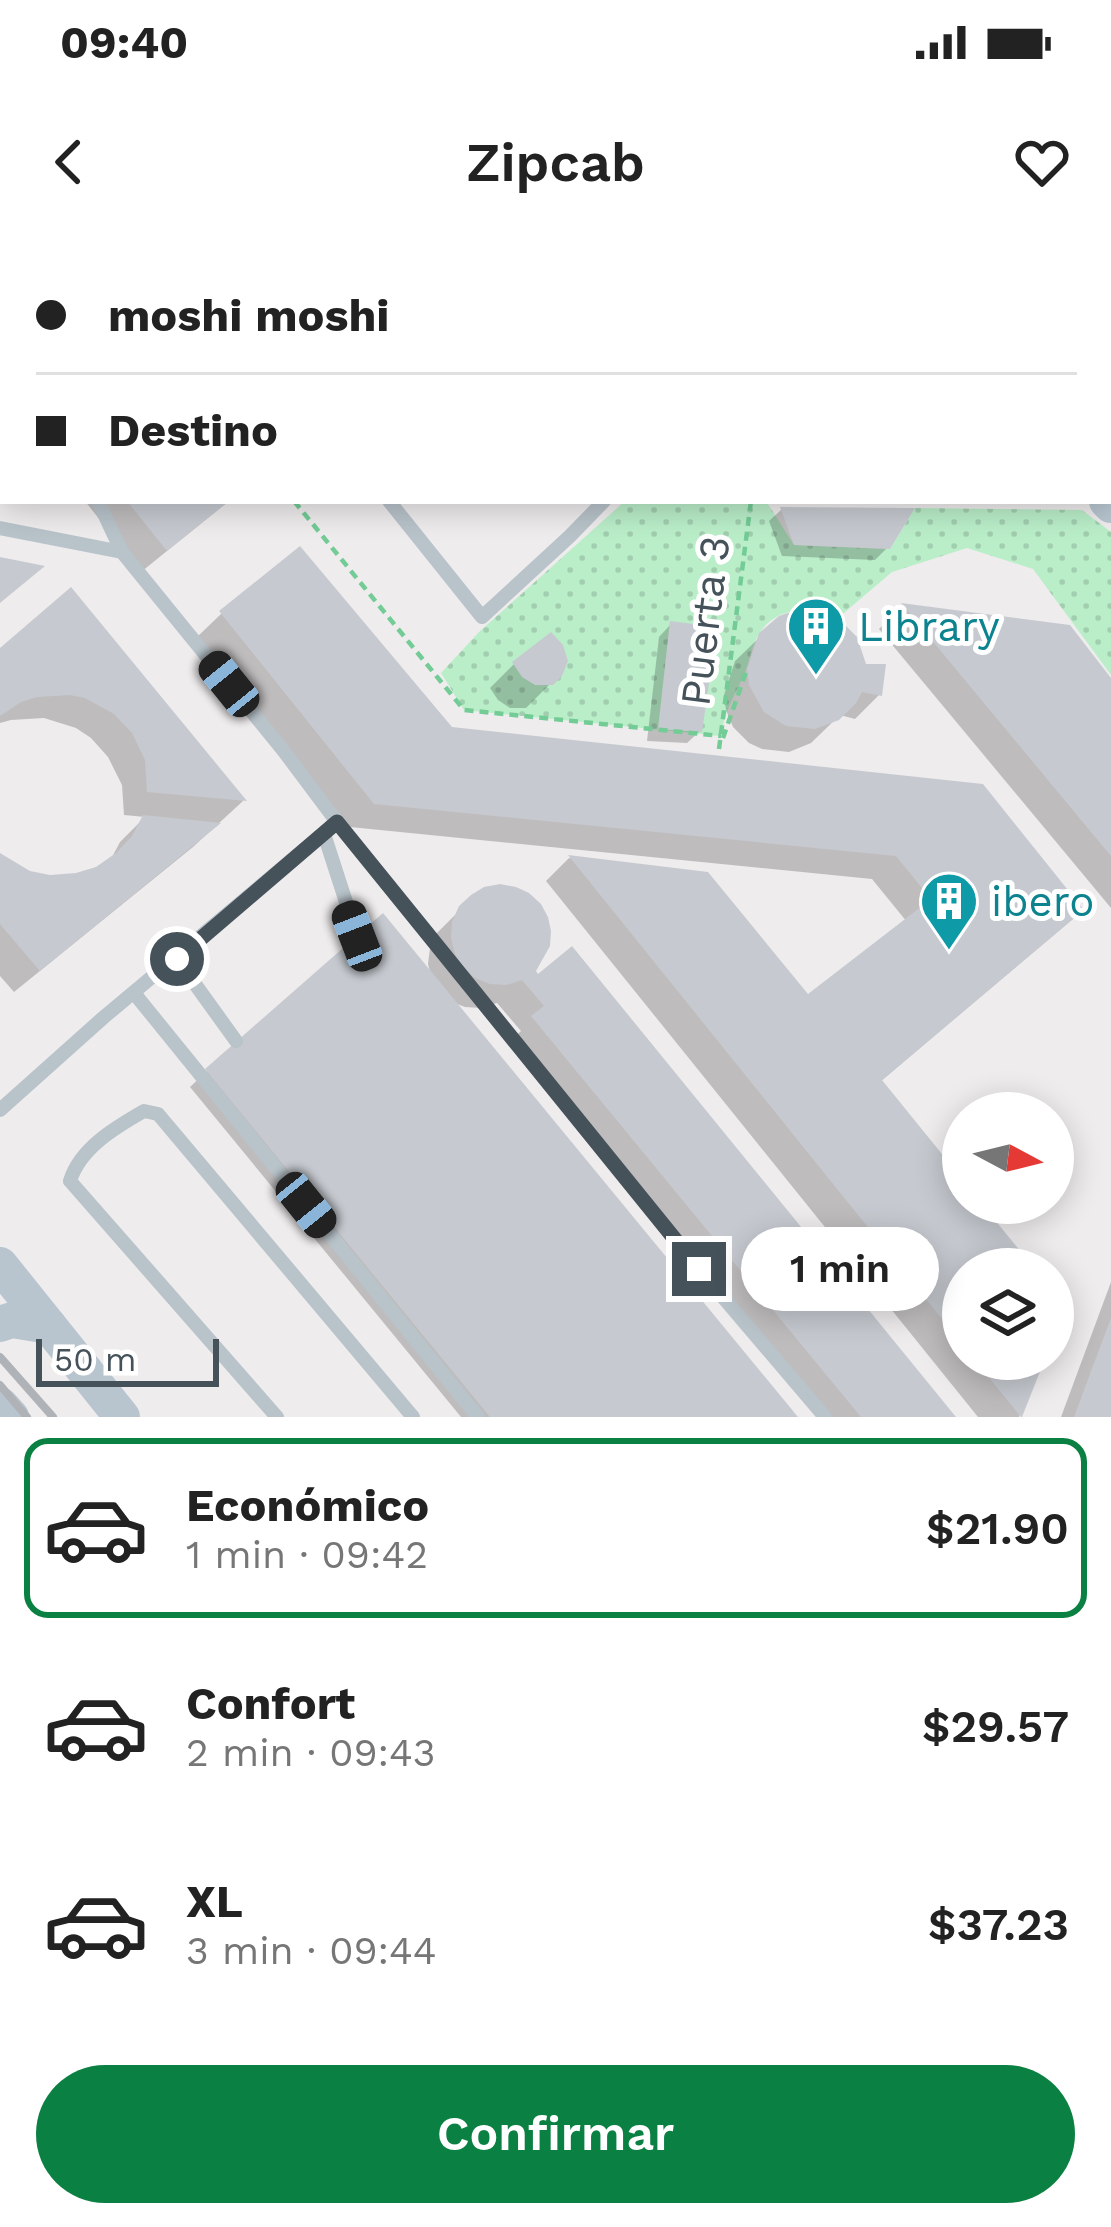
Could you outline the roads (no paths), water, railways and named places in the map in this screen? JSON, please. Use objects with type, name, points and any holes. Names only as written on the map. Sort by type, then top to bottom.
[{"type":"main road","points":[[0,1265],[122,1417]]},
{"type":"main road","points":[[0,1324],[12,1320],[49,1326]]},
{"type":"main road","points":[[0,1405],[11,1417]]},
{"type":"lane","points":[[99,504],[122,552],[699,1269],[825,1417]]},
{"type":"lane","points":[[391,504],[482,617],[601,504]]},
{"type":"lane","points":[[0,528],[122,552]]},
{"type":"lane","points":[[0,1111],[337,822]]},
{"type":"lane","points":[[324,834],[357,936]]},
{"type":"lane","points":[[177,959],[236,1041]]},
{"type":"lane","points":[[134,993],[478,1417]]},
{"type":"lane","points":[[277,1417],[70,1180],[74,1166],[112,1130],[144,1111],[158,1114],[413,1417]]},
{"type":"railway","points":[[0,1357],[53,1417]]},
{"type":"railway","points":[[0,1385],[27,1417]]},
{"type":"place","name":"Library","points":[[816,677]]},
{"type":"place","name":"ibero","points":[[949,952]]}]
